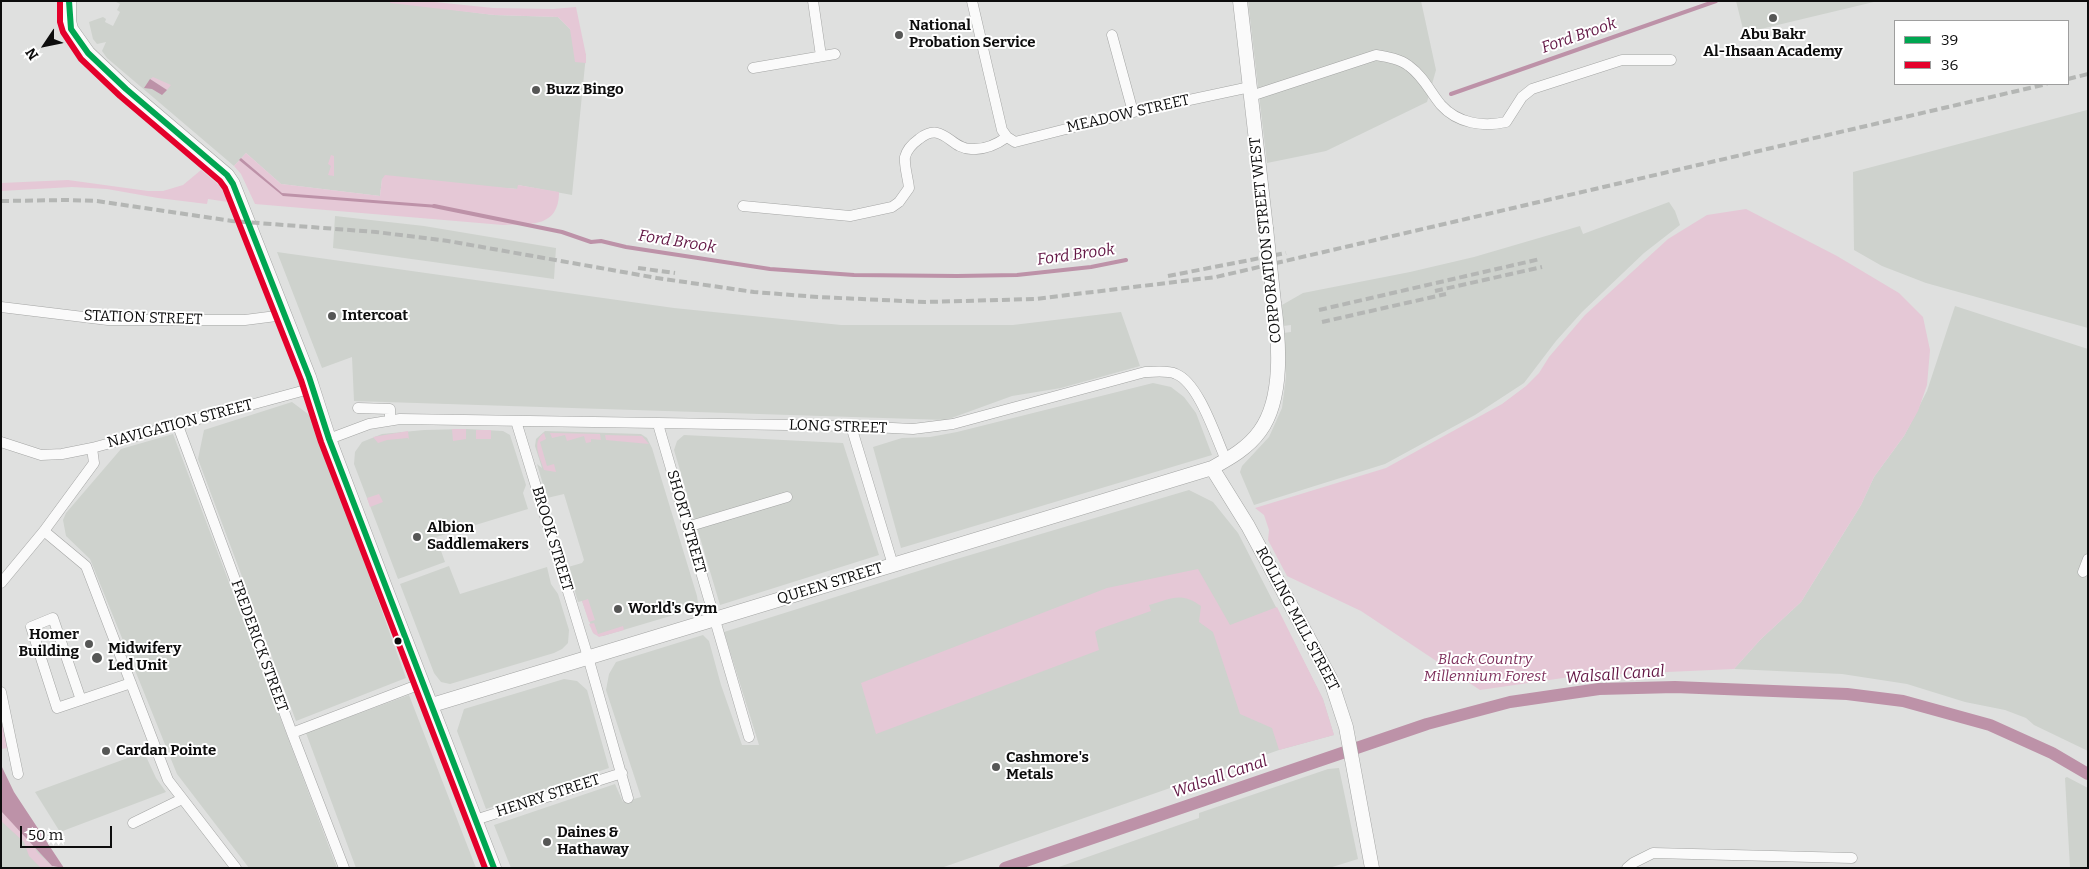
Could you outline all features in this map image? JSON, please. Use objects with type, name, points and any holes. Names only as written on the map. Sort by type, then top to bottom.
[{"type":"street","points":[[69,1],[71,29],[88,53],[126,89],[230,179],[248,218],[313,388],[329,439],[494,868]]},
{"type":"street","points":[[813,1],[821,56]]},
{"type":"street","points":[[743,206],[850,216],[892,207],[899,202],[909,188],[905,159],[909,147],[921,137],[928,134],[941,133],[961,147],[970,150],[986,148],[1007,137],[1002,130],[972,1]]},
{"type":"street","name":"CORPORATION STREET WEST","points":[[1226,460],[1244,448],[1262,429],[1271,409],[1277,380],[1278,335],[1240,1]]},
{"type":"street","points":[[1112,35],[1133,112]]},
{"type":"street","points":[[753,68],[835,54]]},
{"type":"street","name":"MEADOW STREET","points":[[1007,137],[1015,142],[1133,112],[1250,92],[1376,55],[1393,58],[1408,65],[1424,80],[1442,106],[1466,122],[1491,125],[1506,122],[1522,97],[1532,89],[1622,60],[1671,60]]},
{"type":"street","name":"STATION STREET","points":[[1,307],[108,320],[245,320],[284,315]]},
{"type":"street","name":"LONG STREET","points":[[329,439],[369,424],[400,419],[850,426],[913,429],[953,424],[1146,372],[1165,371],[1177,374],[1189,382],[1198,397],[1226,460]]},
{"type":"street","name":"NAVIGATION STREET","points":[[1,583],[44,531],[94,464],[92,448],[177,423],[313,388]]},
{"type":"street","points":[[358,408],[390,409],[390,420]]},
{"type":"street","name":"BROOK STREET","points":[[516,421],[588,656],[628,798]]},
{"type":"street","name":"FREDERICK STREET","points":[[177,423],[344,868]]},
{"type":"street","name":"SHORT STREET","points":[[658,424],[749,737]]},
{"type":"street","points":[[850,426],[893,565]]},
{"type":"street","points":[[1,442],[41,455],[62,454],[92,448]]},
{"type":"street","name":"QUEEN STREET","points":[[432,705],[588,656],[1212,468],[1226,460]]},
{"type":"street","name":"ROLLING MILL STREET","points":[[1212,468],[1248,526],[1324,665],[1338,698],[1346,727],[1372,868]]},
{"type":"street","points":[[687,527],[788,497]]},
{"type":"street","points":[[44,531],[86,566],[168,780],[236,868]]},
{"type":"street","points":[[2083,572],[2088,559]]},
{"type":"street","points":[[81,700],[52,618],[31,627],[57,708],[81,700],[131,683]]},
{"type":"street","points":[[292,733],[423,683]]},
{"type":"street","points":[[1,692],[18,774]]},
{"type":"street","name":"HENRY STREET","points":[[475,820],[622,773]]},
{"type":"street","points":[[134,823],[182,798]]},
{"type":"street","points":[[1627,868],[1653,853],[1852,858]]},
{"type":"shaded area","points":[[114,1],[384,1],[494,15],[558,17],[573,32],[586,55],[572,195],[518,185],[518,189],[382,179],[380,196],[281,184],[246,153],[234,166],[107,58],[102,51],[106,42],[97,44],[93,39],[89,22],[103,17],[106,19],[105,22],[113,26],[120,12],[117,10],[120,4]]},
{"type":"shaded area","points":[[1248,1],[1421,1],[1436,70],[1427,102],[1326,151],[1267,163]]},
{"type":"shaded area","name":"Abu Bakr Al-Ihsaan Academy","points":[[1736,1],[1878,1],[1744,33]]},
{"type":"shaded area","points":[[150,79],[167,90],[162,95],[152,89],[144,88]]},
{"type":"shaded area","points":[[2087,110],[2088,328],[1926,283],[1882,266],[1854,250],[1853,172]]},
{"type":"shaded area","points":[[241,158],[282,193],[438,205],[438,208],[283,196],[239,160]]},
{"type":"shaded area","points":[[1669,202],[1675,211],[1680,225],[1644,253],[1582,312],[1556,341],[1524,383],[1475,415],[1385,464],[1254,505],[1240,472],[1242,466],[1269,437],[1282,408],[1286,377],[1283,333],[1291,332],[1291,325],[1283,326],[1282,305],[1303,293],[1474,257],[1580,226],[1583,234]]},
{"type":"shaded area","points":[[335,216],[424,226],[556,248],[554,279],[333,248]]},
{"type":"shaded area","points":[[277,252],[674,308],[841,325],[1013,325],[1121,312],[1140,366],[1061,388],[1012,396],[946,420],[354,401],[352,357],[322,368]]},
{"type":"shaded area","points":[[1955,306],[2088,349],[2088,751],[2034,725],[2026,718],[2005,710],[1965,702],[1907,684],[1842,674],[1734,669],[1761,639],[1801,602],[1861,505],[1874,477],[1904,436],[1927,391]]},
{"type":"shaded area","points":[[1153,383],[1171,387],[1184,397],[1196,413],[1212,455],[901,548],[873,447],[902,438],[930,437],[957,432]]},
{"type":"shaded area","points":[[292,402],[312,417],[406,678],[296,721],[198,459],[204,430]]},
{"type":"shaded area","points":[[466,429],[503,431],[510,435],[526,485],[523,493],[528,509],[436,537],[445,562],[398,579],[354,464],[355,452],[362,442],[382,434]]},
{"type":"shaded area","points":[[545,431],[641,434],[647,438],[652,448],[697,596],[698,603],[694,609],[603,636],[594,634],[582,601],[578,602],[568,567],[582,563],[584,560],[564,494],[547,498],[537,464],[542,468],[535,446],[536,439]]},
{"type":"shaded area","points":[[173,434],[337,868],[249,868],[177,774],[90,559],[66,536],[63,520],[66,513],[121,449]]},
{"type":"shaded area","points":[[684,435],[843,443],[879,555],[720,605],[674,450],[677,441]]},
{"type":"shaded area","points":[[1189,490],[1213,502],[1238,533],[1323,699],[1334,735],[1279,750],[941,868],[511,868],[494,825],[615,784],[623,802],[641,797],[606,690],[609,674],[616,662],[703,635],[709,641],[721,685],[742,745],[759,745],[724,632],[950,561]]},
{"type":"shaded area","points":[[449,566],[460,594],[547,567],[551,584],[558,594],[569,630],[568,643],[554,653],[450,684],[441,682],[434,673],[400,584]]},
{"type":"shaded area","points":[[564,679],[577,681],[587,690],[609,768],[486,809],[457,731],[464,709]]},
{"type":"shaded area","points":[[409,695],[476,868],[356,868],[306,733]]},
{"type":"shaded area","points":[[144,752],[156,778],[166,792],[60,832],[35,792]]},
{"type":"shaded area","points":[[1,765],[14,792],[64,868],[52,866],[1,811]]},
{"type":"shaded area","points":[[1339,768],[1358,859],[1329,868],[1056,868],[1199,818],[1199,813],[1328,769]]},
{"type":"shaded area","points":[[2067,777],[2088,788],[2088,868],[2070,868],[2065,778]]},
{"type":"shaded area","points":[[1,811],[52,866],[54,868],[1,868]]},
{"type":"green space","points":[[391,1],[425,1],[493,8],[553,9],[576,7],[586,63],[575,62],[570,29],[558,17],[494,15],[390,3]]},
{"type":"green space","points":[[153,77],[171,85],[167,90],[150,79]]},
{"type":"green space","points":[[246,153],[281,184],[380,196],[382,179],[385,175],[517,189],[518,185],[559,192],[558,204],[554,212],[541,222],[503,225],[255,204],[241,174],[234,166]]},
{"type":"green space","points":[[331,155],[334,156],[334,176],[328,175],[331,166],[328,164]]},
{"type":"green space","points":[[201,170],[220,186],[228,202],[208,199],[207,204],[107,189],[72,187],[1,191],[1,183],[68,180],[148,191],[163,191],[183,185]]},
{"type":"green space","name":"Black Country Millennium Forest","points":[[1746,209],[1837,256],[1899,293],[1923,317],[1930,350],[1927,385],[1918,411],[1904,436],[1874,477],[1861,505],[1801,602],[1761,639],[1734,669],[1577,676],[1480,690],[1361,611],[1287,576],[1268,540],[1269,530],[1264,515],[1255,508],[1386,468],[1502,404],[1526,386],[1539,373],[1549,357],[1585,315],[1668,239],[1707,215]]},
{"type":"green space","points":[[452,429],[466,429],[466,439],[453,441]]},
{"type":"green space","points":[[476,430],[491,430],[491,439],[476,439]]},
{"type":"green space","points":[[408,431],[409,440],[408,438],[387,440],[378,443],[373,437]]},
{"type":"green space","points":[[544,433],[546,439],[540,442],[547,466],[554,464],[556,472],[544,470],[539,455],[537,445]]},
{"type":"green space","points":[[550,433],[600,434],[601,440],[591,439],[591,442],[586,443],[584,436],[567,441],[565,435],[552,438]]},
{"type":"green space","points":[[605,435],[642,436],[649,444],[606,440]]},
{"type":"green space","points":[[379,494],[383,502],[370,507],[367,498]]},
{"type":"green space","points":[[1198,569],[1230,625],[1277,607],[1323,699],[1334,735],[1279,750],[1272,728],[1240,714],[1213,632],[1199,622],[1201,606],[1194,601],[1181,598],[1169,599],[1149,605],[1151,611],[1099,629],[1095,632],[1099,650],[876,734],[861,683],[1107,588]]},
{"type":"green space","points":[[588,599],[595,620],[589,622],[582,601]]},
{"type":"green space","points":[[594,623],[598,634],[623,626],[624,630],[599,637],[593,633],[589,624]]},
{"type":"green space","points":[[1,718],[8,748],[1,749]]},
{"type":"green space","points":[[1,811],[26,836],[38,853],[54,868],[41,868],[29,856],[24,842],[1,821]]},
{"type":"waterway","name":"Ford Brook","points":[[1451,94],[1716,1]]},
{"type":"waterway","name":"Ford Brook","points":[[434,206],[562,232],[591,242],[601,241],[626,247],[770,269],[854,275],[1017,275],[1091,267],[1126,260]]},
{"type":"waterway","name":"Walsall Canal","points":[[1005,868],[1427,724],[1510,702],[1599,689],[1675,687],[1847,694],[1903,701],[1990,725],[2052,753],[2088,774]]},
{"type":"railway","points":[[2069,79],[2088,74]]},
{"type":"railway","points":[[1,201],[97,201],[232,221],[376,232],[448,241],[657,278],[754,292],[925,302],[1035,299],[1216,277],[2043,85]]},
{"type":"railway","points":[[1168,276],[1286,253]]},
{"type":"railway","points":[[1319,310],[1540,259]]},
{"type":"railway","points":[[1435,291],[1542,267]]},
{"type":"railway","points":[[638,268],[675,273]]},
{"type":"railway","points":[[1322,322],[1446,294]]},
{"type":"transit line","name":"36","points":[[60,1],[60,22],[63,32],[81,59],[120,96],[220,181],[225,188],[301,380],[321,442],[485,868]]},
{"type":"transit line","name":"39","points":[[69,1],[71,29],[88,53],[126,89],[227,175],[233,184],[309,377],[329,439],[494,868]]},
{"type":"place","name":"Abu Bakr Al-Ihsaan Academy","points":[[1773,18]]},
{"type":"place","name":"National Probation Service","points":[[899,35]]},
{"type":"place","name":"Buzz Bingo","points":[[536,90]]},
{"type":"place","name":"Intercoat","points":[[332,316]]},
{"type":"place","name":"Albion Saddlemakers","points":[[417,537]]},
{"type":"place","name":"World's Gym","points":[[618,609]]},
{"type":"place","name":"Homer Building","points":[[89,644]]},
{"type":"place","name":"Midwifery Led Unit","points":[[97,658]]},
{"type":"place","name":"Cardan Pointe","points":[[106,751]]},
{"type":"place","name":"Cashmore's Metals","points":[[996,767]]},
{"type":"place","name":"Daines & Hathaway","points":[[547,842]]}]
